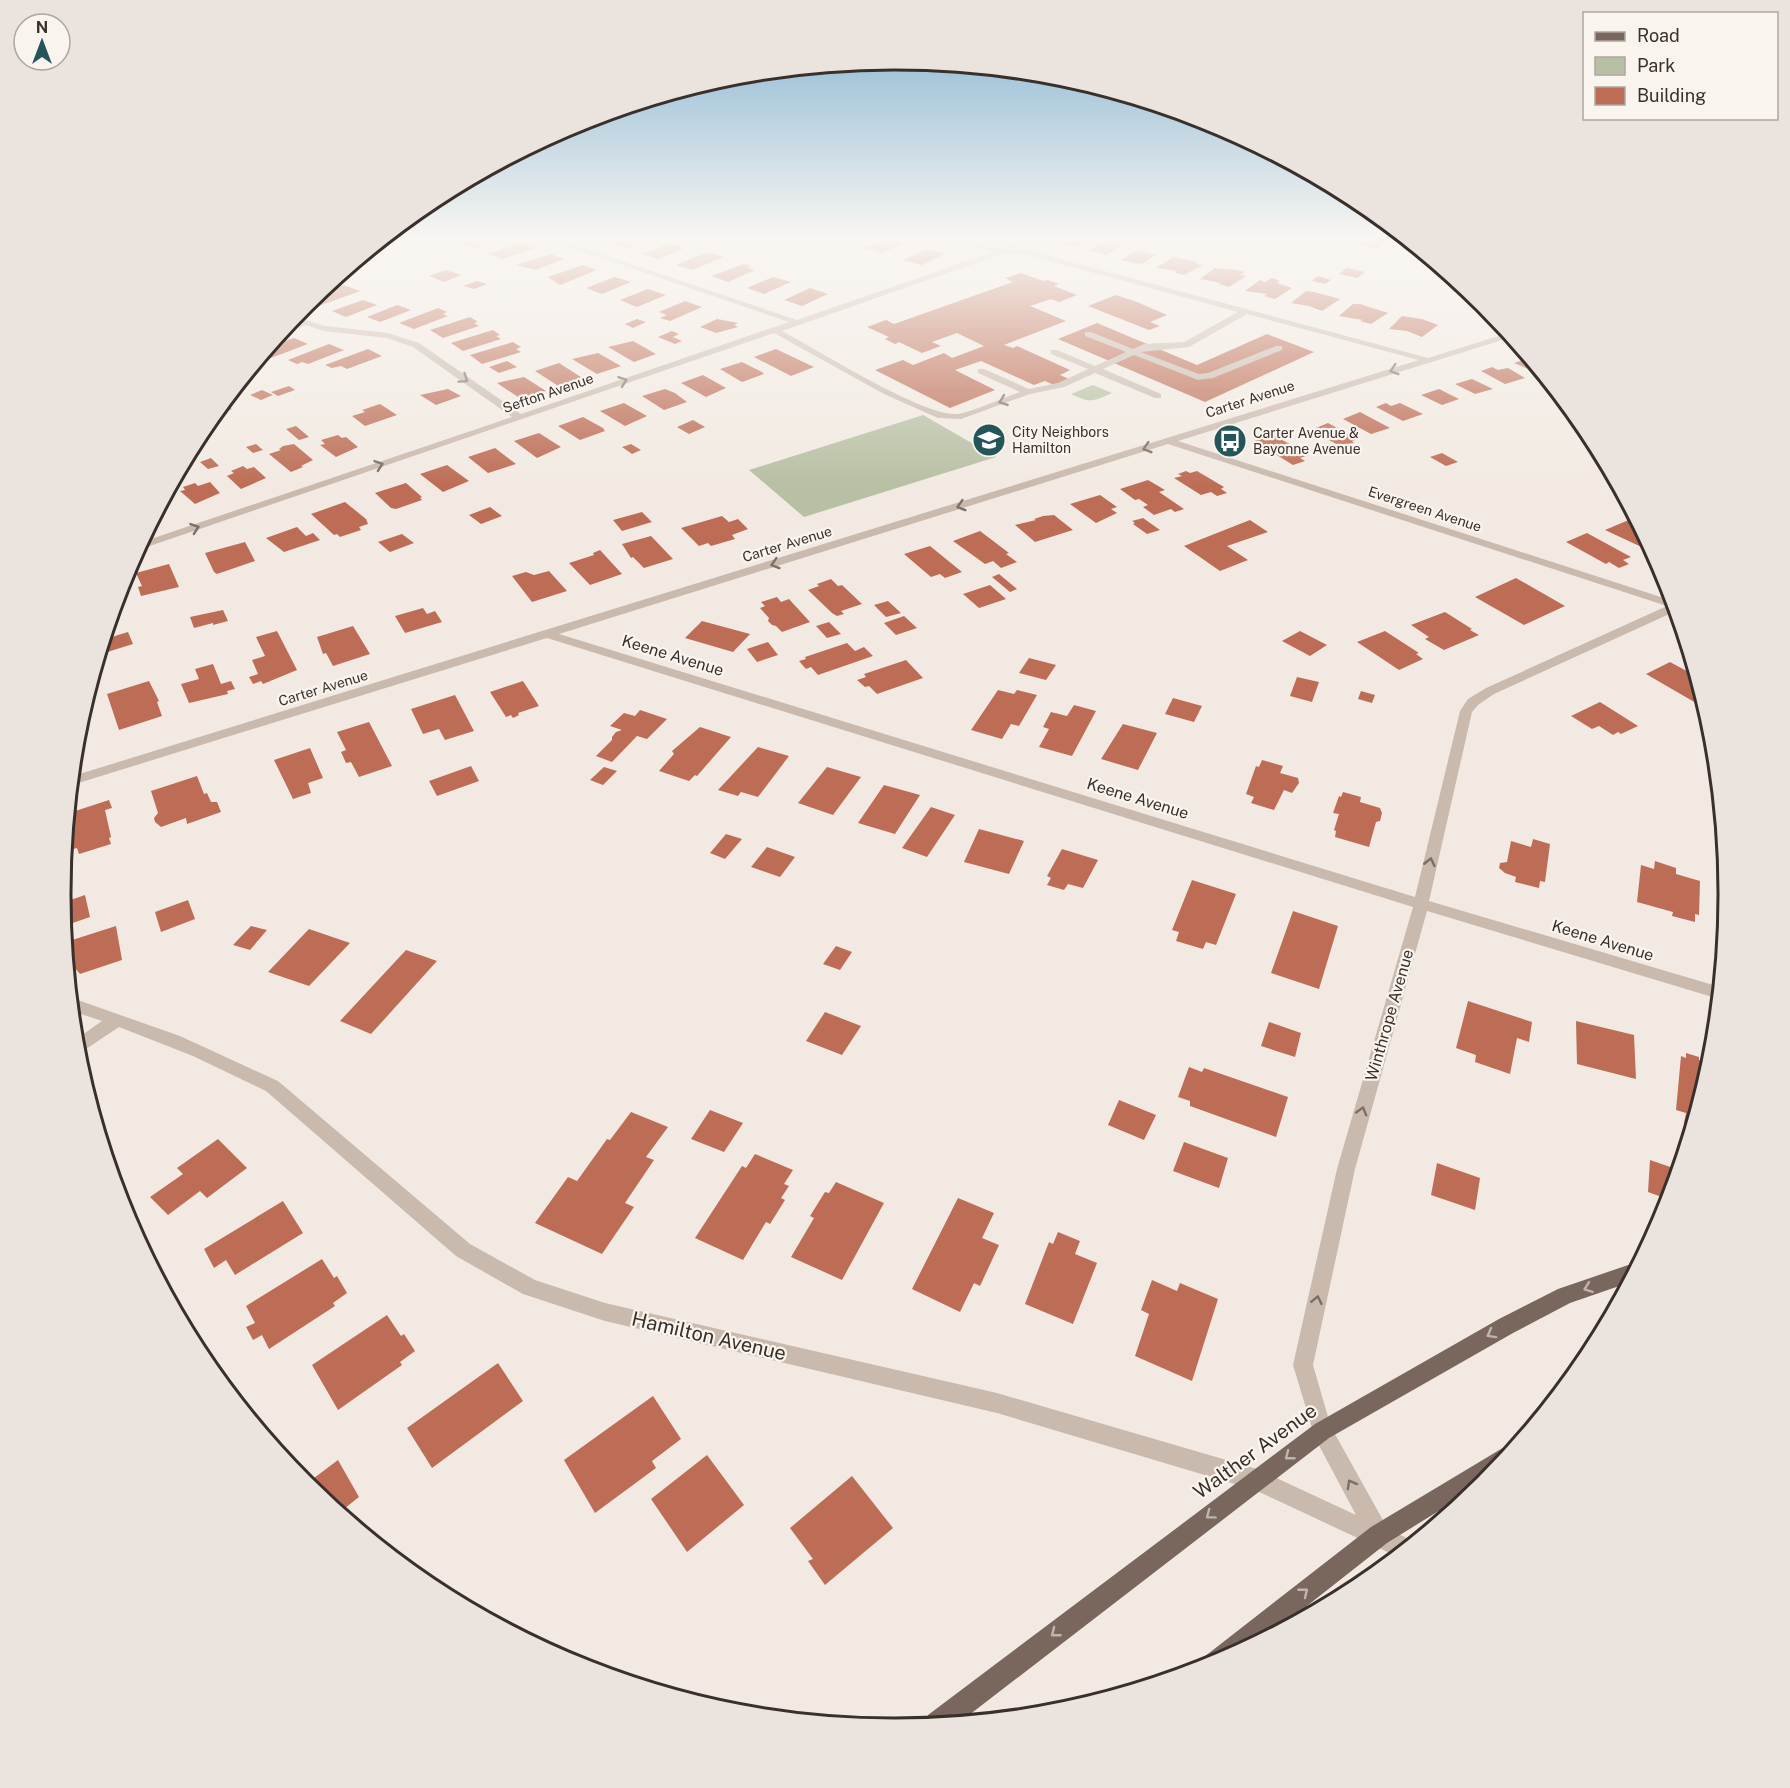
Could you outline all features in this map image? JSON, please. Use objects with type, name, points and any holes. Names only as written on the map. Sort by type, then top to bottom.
[{"type":"main road","name":"Walther Avenue","points":[[947,1716],[1322,1431],[1506,1326],[1565,1296],[1625,1275]]},
{"type":"main road","points":[[1248,1638],[1379,1535],[1480,1473]]},
{"type":"street","points":[[788,319],[796,322]]},
{"type":"street","name":"Sefton Avenue","points":[[150,543],[803,319]]},
{"type":"street","points":[[774,330],[887,392],[938,415],[958,417],[1028,392],[1061,386],[1144,347],[1186,345],[1231,319]]},
{"type":"street","points":[[1277,319],[1427,360]]},
{"type":"street","points":[[301,324],[376,333],[410,343],[519,417]]},
{"type":"street","points":[[1088,334],[1198,377],[1210,376],[1279,348]]},
{"type":"street","name":"Carter Avenue","points":[[80,778],[1501,338]]},
{"type":"street","points":[[1054,352],[1158,396]]},
{"type":"street","points":[[981,371],[1028,392]]},
{"type":"street","name":"Evergreen Avenue","points":[[1167,441],[1665,603]]},
{"type":"street","name":"Winthrope Avenue","points":[[1379,1535],[1322,1431],[1303,1365],[1346,1169],[1420,904],[1464,719],[1473,702],[1490,691],[1668,609]]},
{"type":"street","name":"Keene Avenue","points":[[546,634],[1420,904],[1712,991]]},
{"type":"street","name":"Hamilton Avenue","points":[[80,1007],[198,1049],[272,1086],[463,1250],[530,1288],[605,1312],[998,1403],[1257,1480],[1398,1545]]},
{"type":"street","points":[[85,1042],[117,1019]]},
{"type":"green space","points":[[1093,385],[1112,393],[1091,400],[1071,394]]},
{"type":"green space","points":[[923,415],[996,457],[804,517],[749,470]]},
{"type":"building","points":[[408,319],[439,319],[414,329],[399,323]]},
{"type":"building","points":[[462,319],[474,319],[478,322],[474,323],[479,326],[443,338],[430,330]]},
{"type":"building","points":[[636,319],[646,322],[633,328],[625,324]]},
{"type":"building","points":[[716,319],[738,323],[734,325],[738,327],[716,333],[700,327]]},
{"type":"building","name":"City Neighbors Hamilton","points":[[907,319],[1062,319],[1066,321],[1004,345],[1013,348],[1017,346],[1070,370],[1060,375],[1069,379],[1054,385],[1045,381],[1034,385],[981,361],[955,370],[995,390],[950,408],[875,370],[903,360],[913,365],[944,353],[952,358],[984,346],[957,333],[932,342],[941,346],[922,353],[899,342],[895,344],[885,339],[889,337],[867,327],[886,320],[894,324]]},
{"type":"building","points":[[1122,319],[1156,319],[1150,322],[1160,326],[1149,330]]},
{"type":"building","points":[[1360,319],[1378,319],[1371,324],[1360,321],[1363,320]]},
{"type":"building","points":[[1399,319],[1423,319],[1438,325],[1422,337],[1407,331],[1389,329]]},
{"type":"building","points":[[1097,323],[1197,365],[1267,334],[1314,352],[1205,402],[1058,339]]},
{"type":"building","points":[[493,330],[500,335],[496,336],[501,339],[463,351],[451,343]]},
{"type":"building","points":[[672,331],[679,334],[673,337],[682,341],[675,344],[658,337]]},
{"type":"building","points":[[294,338],[308,344],[270,358],[276,351],[286,341]]},
{"type":"building","points":[[633,341],[656,354],[634,362],[608,347]]},
{"type":"building","points":[[513,342],[521,347],[516,349],[521,352],[482,364],[470,355]]},
{"type":"building","points":[[329,344],[344,350],[308,364],[302,362],[297,364],[288,360]]},
{"type":"building","points":[[368,349],[382,356],[347,369],[341,366],[332,368],[325,365]]},
{"type":"building","points":[[776,349],[814,367],[791,376],[754,357]]},
{"type":"building","points":[[598,353],[621,366],[597,374],[572,359]]},
{"type":"building","points":[[1522,360],[1529,369],[1514,363]]},
{"type":"building","points":[[507,361],[517,367],[499,373],[489,367]]},
{"type":"building","points":[[742,362],[764,374],[742,382],[720,369]]},
{"type":"building","points":[[559,363],[584,379],[560,387],[535,371]]},
{"type":"building","points":[[1492,367],[1498,370],[1508,368],[1525,378],[1505,384],[1481,371]]},
{"type":"building","points":[[703,375],[726,388],[706,397],[681,383]]},
{"type":"building","points":[[524,377],[546,391],[521,399],[497,383]]},
{"type":"building","points":[[1472,379],[1493,389],[1475,394],[1455,384]]},
{"type":"building","points":[[289,386],[295,390],[278,396],[271,392]]},
{"type":"building","points":[[448,389],[461,396],[436,405],[420,395]]},
{"type":"building","points":[[665,389],[687,402],[664,410],[642,396]]},
{"type":"building","points":[[1439,389],[1459,399],[1442,405],[1421,395]]},
{"type":"building","points":[[262,390],[273,395],[261,400],[250,395]]},
{"type":"building","points":[[624,403],[647,416],[625,426],[600,411]]},
{"type":"building","points":[[1386,403],[1391,406],[1400,403],[1423,414],[1403,421],[1376,407]]},
{"type":"building","points":[[380,404],[397,415],[365,426],[352,416],[365,412],[362,410]]},
{"type":"building","points":[[1360,412],[1390,428],[1371,434],[1343,419]]},
{"type":"building","points":[[583,417],[605,431],[580,440],[558,426]]},
{"type":"building","points":[[693,420],[705,427],[689,434],[677,427]]},
{"type":"building","points":[[1328,423],[1358,439],[1352,441],[1354,443],[1338,445],[1311,430]]},
{"type":"building","points":[[296,426],[309,437],[299,440],[286,429]]},
{"type":"building","points":[[539,433],[561,447],[537,458],[514,441]]},
{"type":"building","points":[[338,435],[342,438],[346,437],[358,447],[336,457],[320,445],[325,444],[321,440]]},
{"type":"building","points":[[1271,435],[1309,455],[1300,458],[1305,461],[1293,465],[1254,441]]},
{"type":"building","points":[[256,444],[263,450],[253,453],[246,447]]},
{"type":"building","points":[[294,444],[313,460],[291,472],[269,454],[281,450],[279,449],[283,446]]},
{"type":"building","points":[[631,444],[641,450],[632,454],[622,447]]},
{"type":"building","points":[[495,448],[516,464],[488,473],[468,457]]},
{"type":"building","points":[[1442,453],[1458,462],[1446,466],[1430,457]]},
{"type":"building","points":[[211,458],[219,466],[208,469],[200,462]]},
{"type":"building","points":[[447,465],[469,481],[443,492],[420,474]]},
{"type":"building","points":[[243,466],[247,469],[254,467],[266,478],[241,489],[227,476],[234,473],[231,471]]},
{"type":"building","points":[[1186,471],[1190,473],[1197,471],[1224,487],[1221,489],[1227,493],[1217,496],[1211,492],[1201,495],[1174,478],[1182,476],[1178,474]]},
{"type":"building","points":[[1148,480],[1165,490],[1159,492],[1184,509],[1175,512],[1171,509],[1154,515],[1143,507],[1148,505],[1139,499],[1135,500],[1120,489]]},
{"type":"building","points":[[210,482],[220,493],[195,504],[180,491],[185,490],[183,487],[195,483],[198,486]]},
{"type":"building","points":[[406,483],[422,497],[420,498],[422,500],[396,509],[391,508],[375,493]]},
{"type":"building","points":[[1100,495],[1117,507],[1111,509],[1117,513],[1096,523],[1070,504]]},
{"type":"building","points":[[345,502],[366,519],[368,524],[359,527],[361,530],[340,537],[337,534],[334,535],[311,514]]},
{"type":"building","points":[[490,507],[502,516],[481,524],[469,515]]},
{"type":"building","points":[[642,512],[652,522],[622,531],[613,520]]},
{"type":"building","points":[[1054,515],[1073,530],[1035,542],[1015,525],[1043,516]]},
{"type":"building","points":[[722,516],[729,522],[738,519],[748,529],[732,535],[735,539],[711,546],[708,543],[699,546],[681,528]]},
{"type":"building","points":[[1143,518],[1160,530],[1147,534],[1133,524],[1135,523],[1132,521]]},
{"type":"building","points":[[1250,520],[1268,532],[1227,546],[1248,560],[1220,571],[1184,546]]},
{"type":"building","points":[[1629,520],[1642,547],[1605,530]]},
{"type":"building","points":[[297,527],[306,536],[313,533],[320,540],[284,552],[266,538]]},
{"type":"building","points":[[980,531],[1017,562],[1001,568],[993,561],[985,564],[953,541]]},
{"type":"building","points":[[1587,533],[1631,557],[1623,560],[1629,564],[1619,568],[1609,562],[1606,564],[1566,542]]},
{"type":"building","points":[[402,534],[414,543],[390,552],[378,542]]},
{"type":"building","points":[[651,536],[673,559],[644,568],[633,557],[631,558],[622,544]]},
{"type":"building","points":[[245,542],[255,561],[217,574],[214,572],[205,553]]},
{"type":"building","points":[[930,546],[962,572],[945,578],[940,574],[931,577],[904,554]]},
{"type":"building","points":[[600,550],[622,574],[590,585],[569,563],[594,555],[593,553]]},
{"type":"building","points":[[169,564],[179,587],[141,596],[138,587],[142,586],[137,573]]},
{"type":"building","points":[[549,571],[567,591],[532,602],[512,576],[526,572],[534,575]]},
{"type":"building","points":[[999,574],[1017,589],[1010,592],[992,577]]},
{"type":"building","points":[[1516,578],[1565,606],[1524,625],[1475,597]]},
{"type":"building","points":[[831,579],[838,586],[842,585],[862,604],[841,611],[844,614],[837,616],[832,613],[808,590]]},
{"type":"building","points":[[990,585],[1006,599],[979,608],[963,594]]},
{"type":"building","points":[[777,597],[781,602],[789,599],[810,622],[782,632],[772,625],[760,608],[765,606],[761,602]]},
{"type":"building","points":[[888,601],[901,613],[886,617],[874,605]]},
{"type":"building","points":[[423,608],[427,614],[435,611],[442,622],[405,633],[395,616]]},
{"type":"building","points":[[223,610],[228,621],[194,628],[190,617]]},
{"type":"building","points":[[1445,612],[1479,635],[1444,650],[1425,639],[1429,637],[1411,625]]},
{"type":"building","points":[[904,616],[917,628],[896,635],[884,623]]},
{"type":"building","points":[[702,621],[750,634],[733,652],[685,638]]},
{"type":"building","points":[[829,622],[841,634],[827,638],[816,626]]},
{"type":"building","points":[[353,626],[370,654],[333,666],[326,653],[323,654],[317,637]]},
{"type":"building","points":[[277,631],[297,670],[263,684],[261,681],[253,684],[249,677],[258,674],[252,660],[265,656],[256,637]]},
{"type":"building","points":[[1300,631],[1327,645],[1310,656],[1282,641]]},
{"type":"building","points":[[1385,631],[1419,653],[1416,654],[1423,659],[1399,670],[1357,642]]},
{"type":"building","points":[[128,632],[133,644],[108,652],[113,637]]},
{"type":"building","points":[[768,642],[778,655],[757,662],[747,649]]},
{"type":"building","points":[[847,643],[855,651],[864,647],[873,656],[818,675],[811,667],[806,669],[799,661],[806,659],[805,657]]},
{"type":"building","points":[[1029,658],[1056,665],[1046,680],[1019,673]]},
{"type":"building","points":[[906,660],[923,678],[877,694],[869,686],[865,687],[857,680],[866,677],[864,674]]},
{"type":"building","points":[[1670,662],[1687,671],[1695,703],[1646,674]]},
{"type":"building","points":[[213,664],[221,684],[231,681],[235,689],[227,691],[228,694],[189,703],[181,684],[199,679],[195,669]]},
{"type":"building","points":[[1297,677],[1319,682],[1312,702],[1290,696]]},
{"type":"building","points":[[149,681],[159,701],[157,702],[162,716],[119,730],[107,694]]},
{"type":"building","points":[[523,681],[539,706],[518,713],[519,715],[513,718],[511,715],[506,717],[490,692]]},
{"type":"building","points":[[998,690],[1014,694],[1017,690],[1037,695],[1019,726],[1011,724],[1002,739],[971,730]]},
{"type":"building","points":[[1361,691],[1375,695],[1372,703],[1358,699]]},
{"type":"building","points":[[455,695],[474,731],[445,740],[439,729],[423,734],[411,709]]},
{"type":"building","points":[[1173,698],[1202,706],[1194,722],[1165,714]]},
{"type":"building","points":[[1600,702],[1638,726],[1613,735],[1599,726],[1592,729],[1571,716]]},
{"type":"building","points":[[1074,705],[1096,711],[1072,756],[1039,747],[1049,729],[1043,727],[1051,712],[1067,716]]},
{"type":"building","points":[[640,710],[667,719],[647,739],[637,736],[612,762],[596,756],[612,740],[616,732],[622,730],[610,726],[624,713],[635,716]]},
{"type":"building","points":[[369,722],[392,766],[359,777],[351,762],[346,763],[341,752],[346,750],[337,732]]},
{"type":"building","points":[[1123,724],[1157,733],[1138,770],[1101,759]]},
{"type":"building","points":[[700,727],[731,737],[697,776],[695,775],[689,781],[659,771],[674,754],[672,751]]},
{"type":"building","points":[[758,747],[789,756],[758,797],[741,792],[738,796],[718,790]]},
{"type":"building","points":[[310,748],[323,778],[308,783],[311,793],[293,799],[274,760]]},
{"type":"building","points":[[1262,760],[1283,766],[1280,773],[1298,778],[1299,783],[1292,793],[1284,790],[1274,810],[1251,803],[1254,797],[1246,794],[1256,766],[1259,767]]},
{"type":"building","points":[[471,766],[479,781],[437,796],[429,781]]},
{"type":"building","points":[[604,767],[617,771],[603,785],[590,780]]},
{"type":"building","points":[[827,767],[861,777],[833,815],[798,803]]},
{"type":"building","points":[[197,776],[204,794],[207,793],[211,802],[217,802],[221,812],[187,824],[186,818],[161,827],[155,822],[154,818],[158,813],[151,791]]},
{"type":"building","points":[[884,785],[920,795],[895,834],[858,823]]},
{"type":"building","points":[[1343,792],[1361,797],[1360,802],[1380,808],[1382,813],[1380,821],[1376,822],[1369,847],[1335,837],[1336,831],[1334,830],[1339,814],[1333,813],[1339,796],[1341,797]]},
{"type":"building","points":[[109,800],[112,808],[105,810],[111,844],[79,854],[77,848],[73,849],[76,811]]},
{"type":"building","points":[[931,807],[955,815],[927,857],[902,848]]},
{"type":"building","points":[[979,829],[1024,841],[1009,874],[964,862]]},
{"type":"building","points":[[726,834],[742,839],[725,859],[710,853]]},
{"type":"building","points":[[1533,839],[1550,844],[1545,882],[1540,881],[1539,888],[1515,882],[1516,877],[1499,868],[1500,863],[1507,862],[1511,841],[1531,847]]},
{"type":"building","points":[[767,847],[795,857],[780,877],[751,867]]},
{"type":"building","points":[[1062,849],[1098,860],[1083,888],[1068,884],[1064,890],[1047,885],[1051,878],[1047,876]]},
{"type":"building","points":[[1655,861],[1676,868],[1676,874],[1700,881],[1699,915],[1695,914],[1695,922],[1672,916],[1673,912],[1637,902],[1641,865],[1654,869]]},
{"type":"building","points":[[1192,880],[1236,894],[1216,945],[1206,942],[1203,949],[1176,941],[1179,932],[1172,930]]},
{"type":"building","points":[[85,895],[90,917],[72,923],[71,900]]},
{"type":"building","points":[[188,900],[195,919],[161,932],[155,912]]},
{"type":"building","points":[[1293,911],[1338,926],[1319,989],[1271,973]]},
{"type":"building","points":[[116,926],[122,960],[80,974],[75,969],[73,940]]},
{"type":"building","points":[[251,926],[267,930],[250,950],[233,945]]},
{"type":"building","points":[[309,929],[350,943],[309,986],[268,972]]},
{"type":"building","points":[[836,946],[852,952],[840,970],[823,964]]},
{"type":"building","points":[[406,950],[437,961],[371,1034],[340,1021]]},
{"type":"building","points":[[1468,1001],[1532,1022],[1529,1042],[1517,1038],[1510,1074],[1475,1062],[1476,1055],[1456,1048]]},
{"type":"building","points":[[825,1012],[861,1026],[842,1055],[806,1041]]},
{"type":"building","points":[[1576,1021],[1634,1035],[1636,1079],[1577,1064]]},
{"type":"building","points":[[1269,1022],[1301,1033],[1295,1057],[1261,1046]]},
{"type":"building","points":[[1686,1053],[1699,1057],[1702,1061],[1685,1123],[1686,1113],[1676,1110],[1681,1056],[1686,1058]]},
{"type":"building","points":[[1189,1067],[1202,1072],[1204,1068],[1288,1097],[1276,1137],[1190,1106],[1190,1101],[1178,1097]]},
{"type":"building","points":[[1119,1100],[1156,1115],[1144,1140],[1108,1125]]},
{"type":"building","points":[[710,1110],[743,1123],[724,1152],[691,1139]]},
{"type":"building","points":[[631,1112],[668,1127],[646,1157],[654,1160],[625,1203],[634,1207],[602,1254],[535,1223],[568,1177],[577,1181],[607,1139],[610,1140]]},
{"type":"building","points":[[218,1139],[247,1168],[207,1198],[200,1191],[168,1215],[150,1197],[183,1174],[177,1168]]},
{"type":"building","points":[[1184,1142],[1228,1158],[1219,1188],[1173,1171]]},
{"type":"building","points":[[755,1154],[793,1170],[784,1184],[789,1186],[781,1198],[785,1200],[770,1224],[766,1222],[743,1260],[695,1238],[742,1166],[746,1168]]},
{"type":"building","points":[[1650,1160],[1672,1168],[1661,1197],[1648,1192]]},
{"type":"building","points":[[1437,1163],[1480,1178],[1475,1210],[1431,1195]]},
{"type":"building","points":[[836,1182],[884,1203],[842,1280],[791,1257],[814,1218],[810,1216],[825,1192],[829,1193]]},
{"type":"building","points":[[958,1198],[994,1213],[982,1238],[999,1245],[980,1286],[974,1283],[960,1312],[912,1289]]},
{"type":"building","points":[[283,1201],[303,1233],[235,1275],[226,1260],[214,1268],[204,1249]]},
{"type":"building","points":[[1058,1232],[1080,1241],[1075,1254],[1097,1263],[1073,1324],[1025,1304],[1049,1242],[1053,1244]]},
{"type":"building","points":[[322,1259],[334,1278],[337,1276],[347,1293],[333,1303],[335,1306],[269,1349],[262,1335],[253,1340],[246,1327],[255,1323],[246,1306]]},
{"type":"building","points":[[1152,1280],[1177,1291],[1180,1283],[1218,1299],[1192,1381],[1135,1356],[1149,1314],[1141,1310]]},
{"type":"building","points":[[387,1315],[401,1336],[404,1334],[415,1351],[400,1362],[402,1365],[338,1410],[312,1365]]},
{"type":"building","points":[[498,1363],[523,1401],[432,1468],[407,1428]]},
{"type":"building","points":[[653,1396],[681,1439],[652,1461],[656,1468],[595,1513],[564,1460]]},
{"type":"building","points":[[707,1455],[744,1505],[687,1552],[651,1499]]},
{"type":"building","points":[[338,1460],[359,1497],[346,1507],[315,1478]]},
{"type":"building","points":[[852,1476],[893,1528],[825,1585],[808,1561],[813,1559],[790,1528]]},
{"type":"place","name":"City Neighbors Hamilton","points":[[989,440]]},
{"type":"place","name":"Carter Avenue & Bayonne Avenue","points":[[1230,441]]}]
